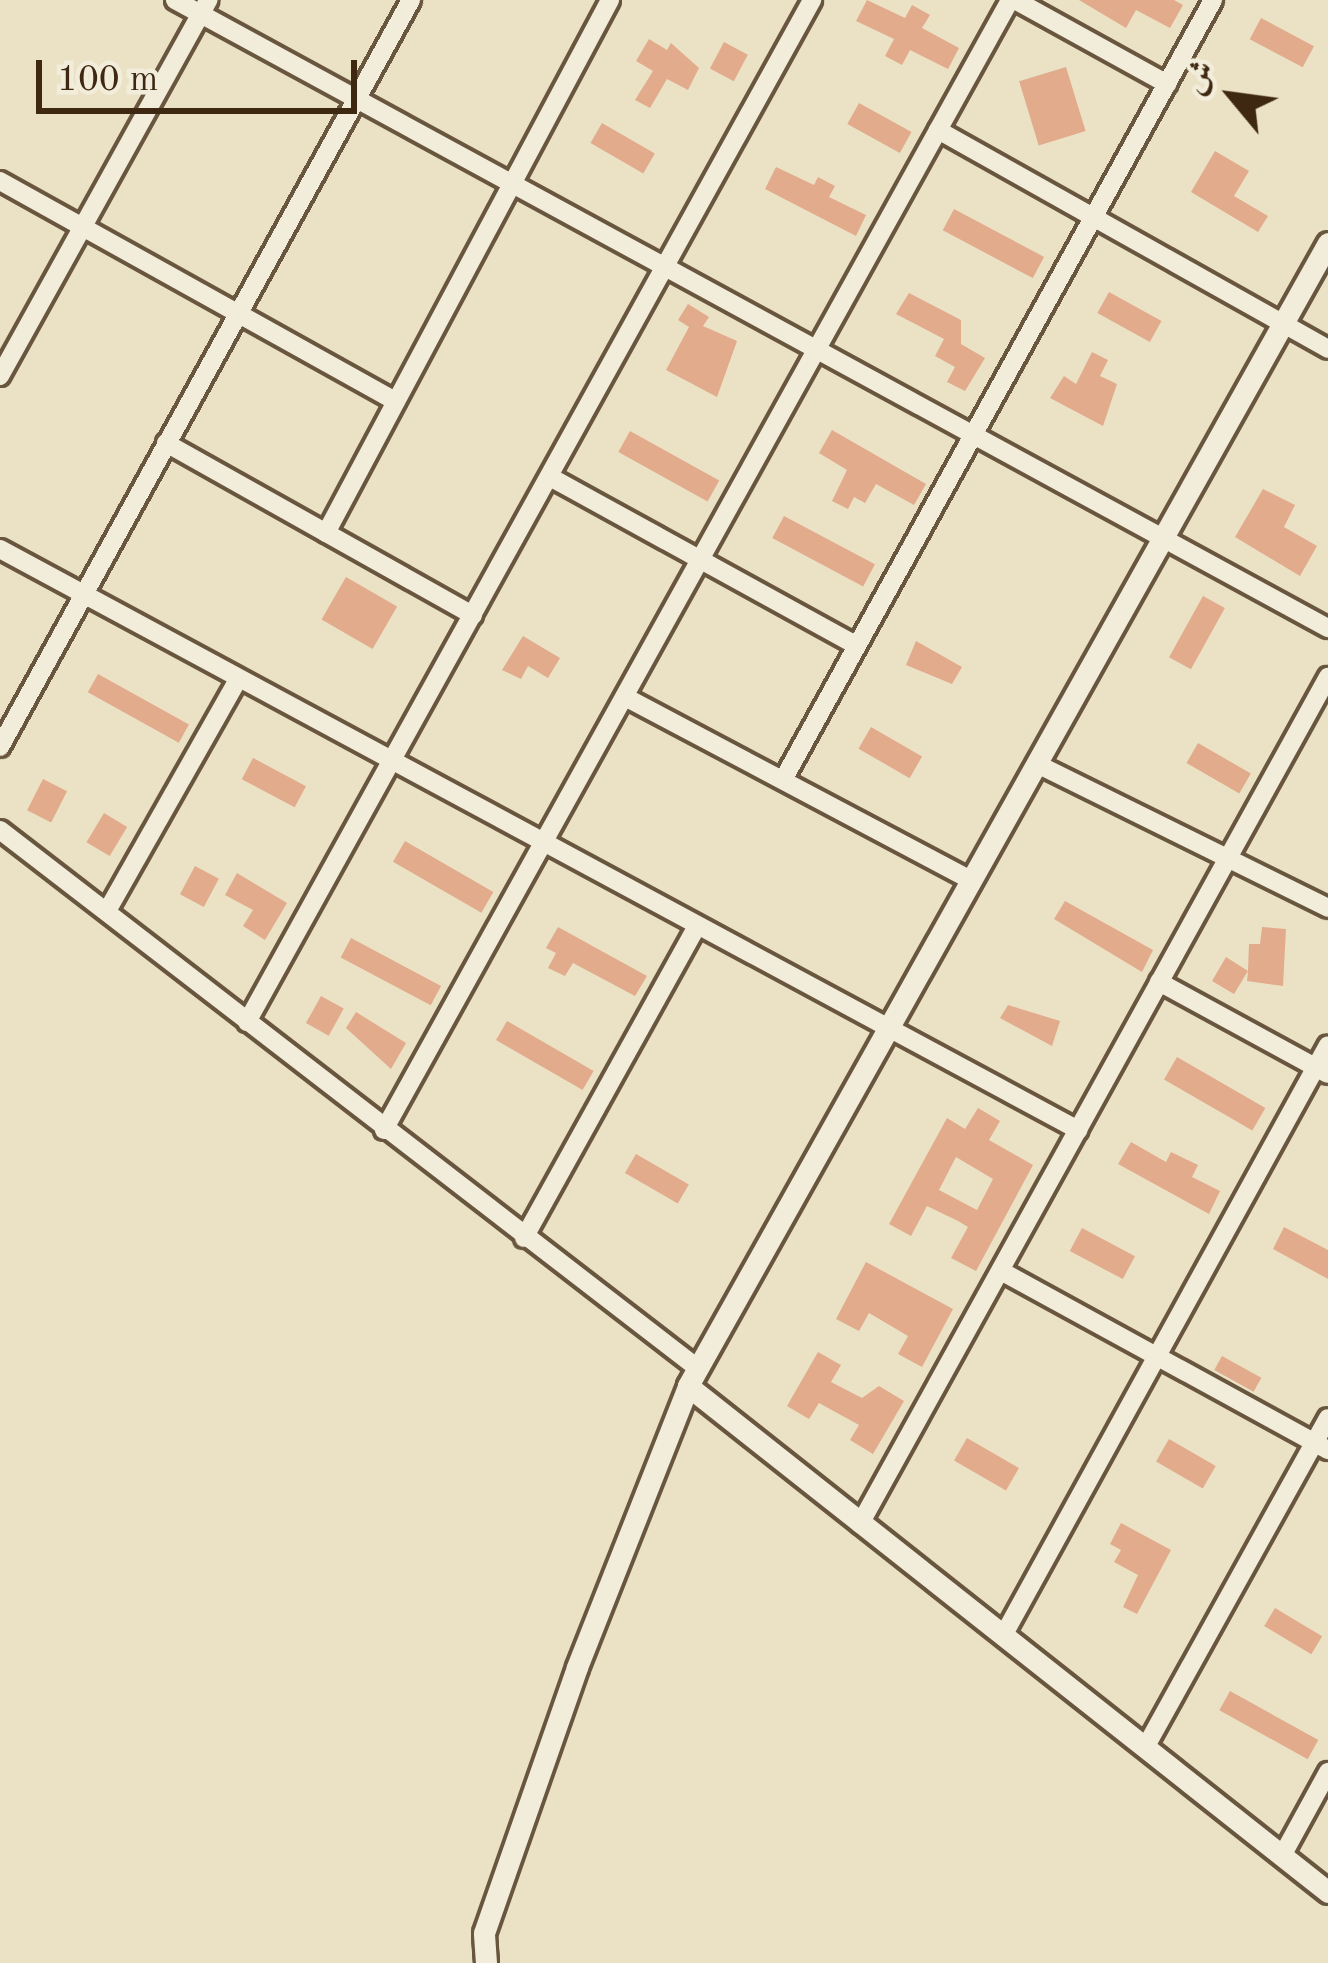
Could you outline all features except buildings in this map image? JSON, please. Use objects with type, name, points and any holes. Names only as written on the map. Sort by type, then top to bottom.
[{"type":"street","points":[[175,0],[204,7],[356,102],[664,263],[1328,628]]},
{"type":"street","points":[[0,747],[411,0]]},
{"type":"street","points":[[326,532],[610,0]]},
{"type":"street","points":[[248,1022],[812,0]]},
{"type":"street","points":[[383,1130],[546,848],[1012,0],[1167,83]]},
{"type":"street","points":[[783,780],[1213,0]]},
{"type":"street","points":[[0,376],[204,7]]},
{"type":"street","points":[[938,130],[1328,349]]},
{"type":"street","points":[[0,181],[396,401]]},
{"type":"street","points":[[486,1963],[484,1933],[562,1711],[692,1376],[892,1032],[1328,243]]},
{"type":"street","points":[[166,443],[473,615]]},
{"type":"street","points":[[550,477],[856,646]]},
{"type":"street","points":[[0,549],[695,930],[1078,1130]]},
{"type":"street","points":[[860,1524],[1328,676]]},
{"type":"street","points":[[107,911],[237,681]]},
{"type":"street","points":[[627,698],[973,881]]},
{"type":"street","points":[[1037,764],[1328,908]]},
{"type":"street","points":[[0,830],[524,1238],[692,1376],[860,1524],[1328,1892]]},
{"type":"street","points":[[524,1238],[695,930]]},
{"type":"street","points":[[1159,982],[1322,1071]]},
{"type":"street","points":[[1003,1636],[1322,1071],[1328,1045]]},
{"type":"street","points":[[1000,1271],[1321,1446]]},
{"type":"street","points":[[1145,1748],[1321,1446],[1328,1418]]},
{"type":"street","points":[[1282,1856],[1328,1772]]}]
